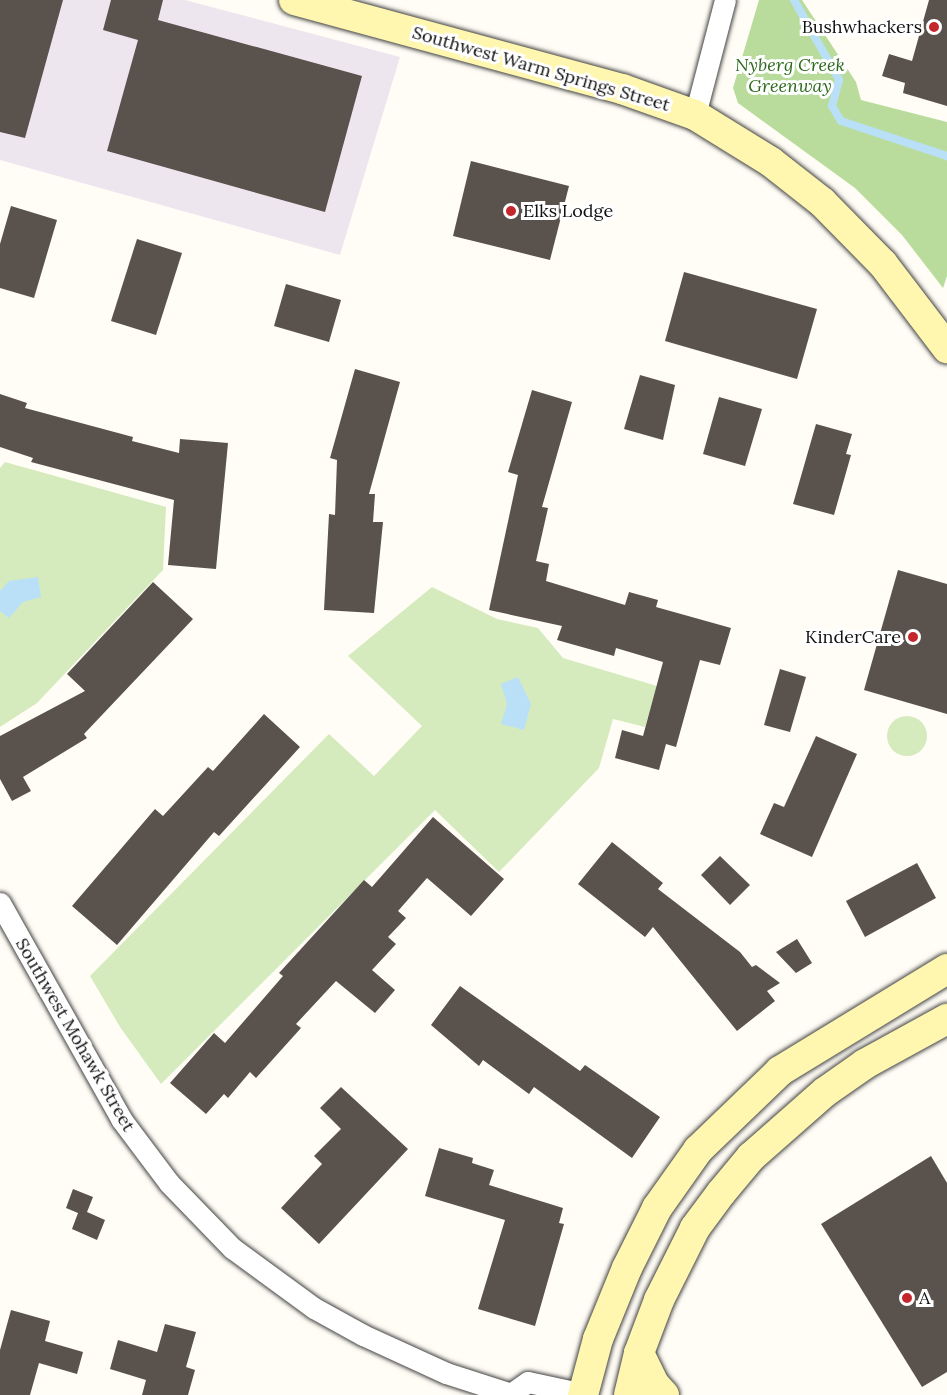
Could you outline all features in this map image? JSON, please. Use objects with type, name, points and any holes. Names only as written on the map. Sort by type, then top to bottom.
[{"type":"street","name":"Southwest Warm Springs Street","points":[[294,0],[622,89],[695,115],[748,147],[822,202],[883,264],[947,348]]},
{"type":"street","points":[[695,115],[725,0]]},
{"type":"street","name":"Southwest Mohawk Street","points":[[0,903],[121,1119],[169,1183],[232,1248],[314,1308],[363,1335],[446,1372],[513,1394],[528,1382],[593,1395]]},
{"type":"street","points":[[593,1395],[615,1352],[605,1318],[657,1208],[680,1171],[720,1125],[804,1054],[947,969]]},
{"type":"street","points":[[629,1395],[639,1353],[659,1300],[695,1228],[751,1157],[825,1092],[865,1064],[947,1019]]},
{"type":"street","points":[[639,1353],[654,1384],[664,1395]]},
{"type":"shaded area","points":[[0,0],[185,0],[400,57],[340,255],[0,160]]},
{"type":"green space","name":"Nyberg Creek Greenway","points":[[759,0],[802,0],[856,82],[861,100],[947,122],[947,276],[943,288],[902,235],[855,188],[738,103],[733,88]]},
{"type":"green space","points":[[5,462],[166,507],[163,570],[37,703],[0,727],[0,468]]},
{"type":"green space","points":[[432,587],[497,619],[538,628],[563,658],[657,686],[645,727],[613,719],[599,768],[499,872],[435,810],[161,1084],[120,1027],[90,976],[329,734],[374,776],[422,726],[348,656]]},
{"type":"green space","points":[[907,716],[915,717],[921,722],[926,728],[926,744],[921,750],[915,755],[907,756],[899,755],[893,750],[888,744],[887,736],[888,728],[893,722],[899,717]]},
{"type":"water","points":[[38,577],[41,597],[23,602],[9,618],[0,611],[0,591],[9,581]]},
{"type":"water","points":[[518,677],[531,704],[524,730],[501,724],[507,704],[501,684]]},
{"type":"building","points":[[0,0],[63,0],[25,138],[0,132]]},
{"type":"building","points":[[111,0],[163,0],[158,20],[362,76],[325,212],[107,151],[138,40],[103,30]]},
{"type":"building","name":"Bushwhackers","points":[[929,0],[947,0],[947,106],[903,93],[905,83],[882,76],[889,54],[912,61]]},
{"type":"building","name":"Elks Lodge","points":[[471,161],[569,186],[550,260],[453,236]]},
{"type":"building","points":[[11,206],[57,220],[34,298],[0,288],[0,244]]},
{"type":"building","points":[[137,239],[182,253],[156,335],[111,321]]},
{"type":"building","points":[[684,272],[817,309],[797,379],[665,341]]},
{"type":"building","points":[[286,284],[341,300],[329,342],[274,326]]},
{"type":"building","points":[[355,369],[400,382],[369,494],[375,494],[373,522],[383,522],[374,613],[324,610],[329,514],[335,515],[337,460],[330,458]]},
{"type":"building","points":[[640,375],[675,385],[663,440],[624,429]]},
{"type":"building","points":[[532,390],[572,402],[542,507],[548,508],[536,561],[549,564],[546,581],[625,605],[629,592],[658,600],[656,607],[731,628],[720,665],[700,660],[676,747],[666,744],[659,770],[615,758],[622,730],[643,736],[663,662],[616,648],[614,656],[557,640],[562,626],[489,610],[518,475],[508,472]]},
{"type":"building","points":[[0,394],[27,403],[25,408],[133,437],[132,441],[179,453],[180,439],[228,443],[216,569],[168,565],[174,500],[31,462],[33,458],[0,447]]},
{"type":"building","points":[[719,397],[762,409],[745,466],[703,454]]},
{"type":"building","points":[[816,424],[852,434],[846,454],[851,455],[834,515],[793,504]]},
{"type":"building","name":"KinderCare","points":[[898,570],[947,584],[947,714],[864,690]]},
{"type":"building","points":[[153,582],[193,619],[84,734],[87,738],[23,777],[31,791],[12,801],[0,779],[0,736],[85,691],[67,674]]},
{"type":"building","points":[[780,669],[806,677],[790,732],[764,725]]},
{"type":"building","points":[[264,714],[300,747],[219,836],[214,832],[117,945],[72,906],[155,809],[163,816],[208,767],[213,771]]},
{"type":"building","points":[[816,736],[857,754],[812,857],[760,834],[774,803],[784,807]]},
{"type":"building","points":[[433,817],[504,879],[471,916],[427,878],[398,911],[406,918],[388,937],[396,944],[372,970],[395,990],[375,1013],[336,981],[296,1024],[301,1028],[256,1078],[250,1072],[228,1098],[224,1094],[206,1114],[170,1083],[214,1033],[225,1043],[283,976],[279,973],[364,880],[372,887]]},
{"type":"building","points":[[612,842],[663,883],[658,889],[740,952],[752,967],[756,965],[780,983],[767,991],[775,1001],[737,1031],[653,927],[645,937],[578,884]]},
{"type":"building","points":[[720,856],[750,885],[730,905],[701,875]]},
{"type":"building","points":[[917,863],[936,898],[865,937],[846,901]]},
{"type":"building","points":[[797,939],[812,963],[796,973],[776,952]]},
{"type":"building","points":[[460,986],[580,1071],[585,1065],[660,1117],[632,1158],[534,1087],[529,1094],[483,1060],[479,1066],[431,1025]]},
{"type":"building","points":[[341,1087],[408,1149],[319,1244],[281,1208],[322,1164],[314,1156],[341,1129],[320,1108]]},
{"type":"building","points":[[439,1148],[473,1158],[472,1163],[494,1170],[489,1185],[563,1208],[559,1223],[564,1224],[535,1326],[478,1309],[505,1220],[425,1196]]},
{"type":"building","name":"A","points":[[931,1156],[947,1183],[947,1372],[922,1387],[821,1224]]},
{"type":"building","points":[[73,1189],[93,1197],[87,1212],[105,1220],[97,1240],[72,1229],[78,1213],[66,1208]]},
{"type":"building","points":[[11,1310],[50,1321],[45,1341],[83,1352],[77,1374],[39,1363],[30,1395],[0,1395],[0,1350]]},
{"type":"building","points":[[165,1324],[196,1332],[186,1367],[195,1370],[188,1395],[142,1395],[146,1380],[110,1369],[118,1340],[157,1352]]},
{"type":"waterway","points":[[794,0],[839,80],[832,106],[841,121],[947,156]]},
{"type":"place","name":"Bushwhackers","points":[[934,27]]},
{"type":"place","name":"Elks Lodge","points":[[511,211]]},
{"type":"place","name":"KinderCare","points":[[913,637]]},
{"type":"place","name":"A","points":[[907,1298]]}]
